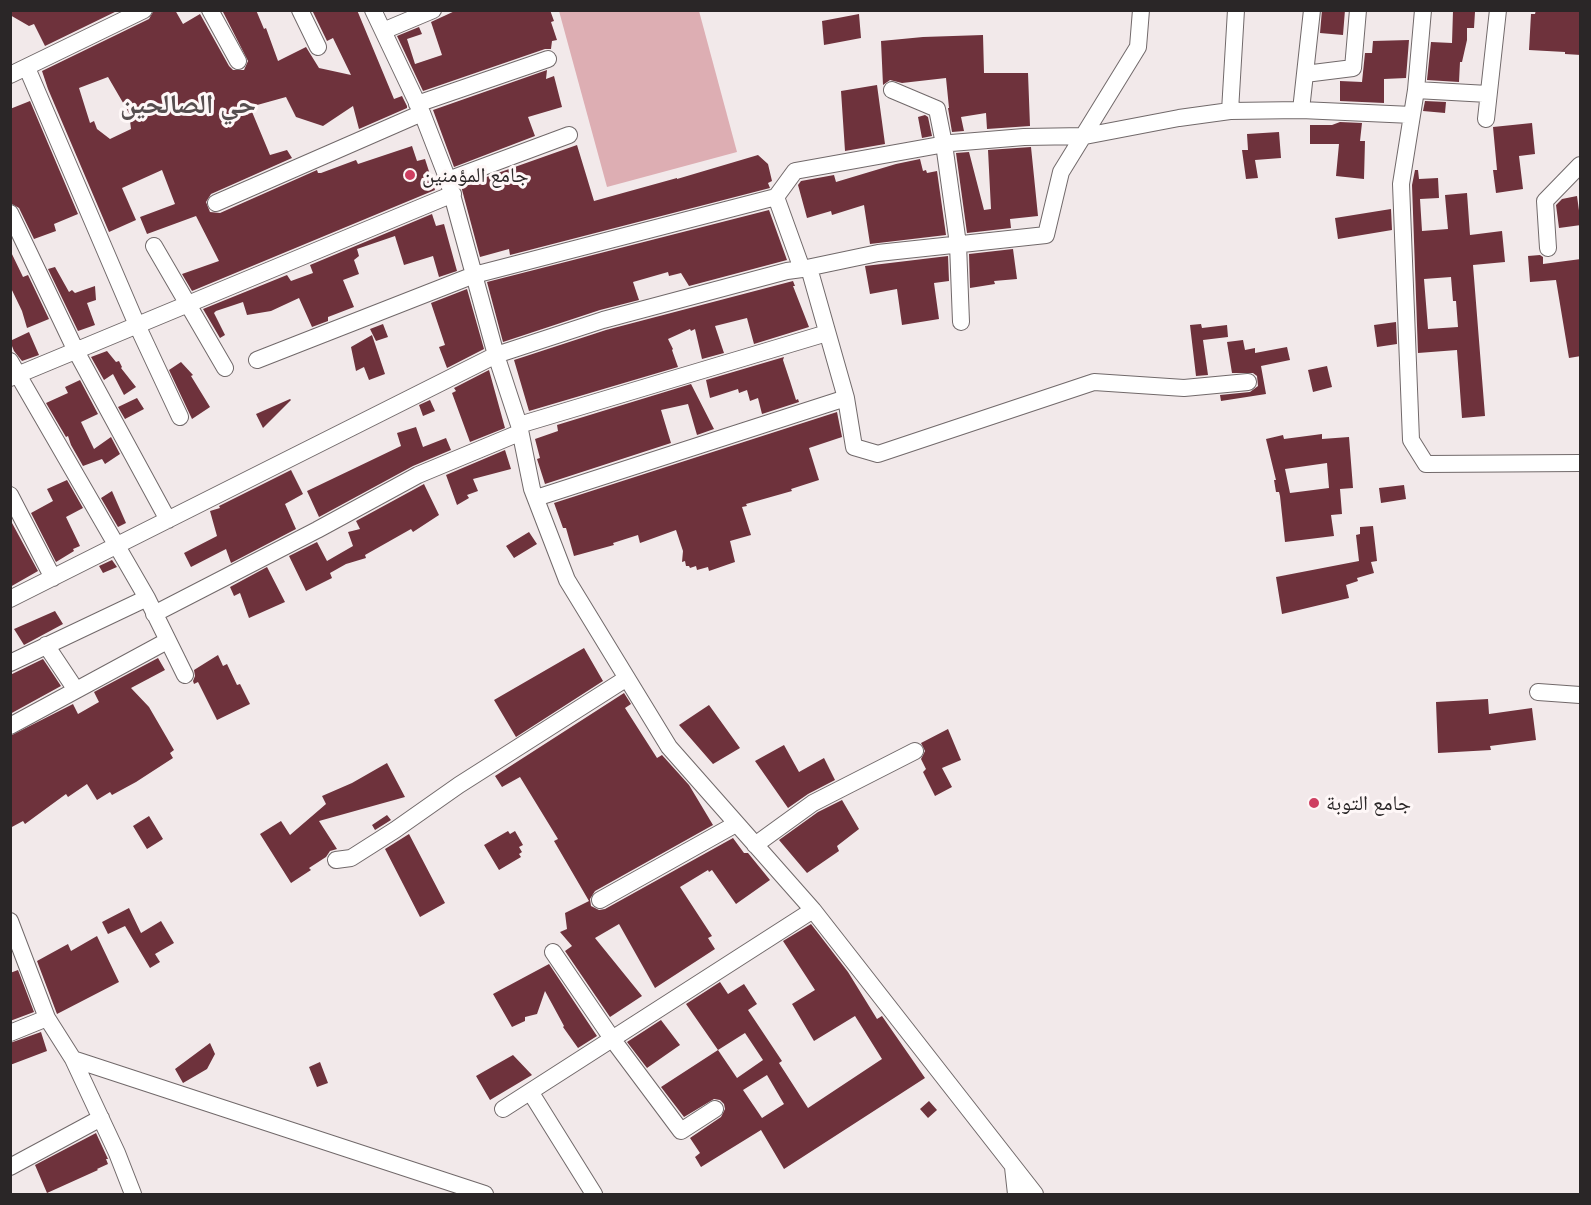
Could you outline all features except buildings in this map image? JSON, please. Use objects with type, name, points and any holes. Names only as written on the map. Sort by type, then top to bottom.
[{"type":"street","points":[[10,75],[144,10]]},
{"type":"street","points":[[210,10],[238,61]]},
{"type":"street","points":[[300,10],[318,47]]},
{"type":"street","points":[[373,10],[419,109],[450,187],[496,355],[519,429],[532,489],[567,580],[669,747],[813,910],[1035,1194]]},
{"type":"street","points":[[383,31],[433,10]]},
{"type":"street","points":[[10,599],[496,355],[603,320],[787,271],[878,253],[1046,235],[1061,172],[1138,47],[1141,10]]},
{"type":"street","points":[[1230,111],[1236,10]]},
{"type":"street","points":[[1301,110],[1312,10]]},
{"type":"street","points":[[1305,74],[1353,68],[1358,10]]},
{"type":"street","points":[[1424,10],[1416,90],[1401,184],[1411,440],[1426,464],[1581,463]]},
{"type":"street","points":[[1486,119],[1498,10]]},
{"type":"street","points":[[216,203],[419,109],[548,59]]},
{"type":"street","points":[[27,68],[137,325],[180,417]]},
{"type":"street","points":[[892,90],[937,108],[958,244],[961,322]]},
{"type":"street","points":[[1416,90],[1488,94]]},
{"type":"street","points":[[257,360],[474,275],[776,197],[795,171],[944,144],[1024,136],[1085,136],[1230,111],[1301,110],[1412,115]]},
{"type":"street","points":[[185,675],[147,598],[13,372],[76,351],[188,304],[569,135]]},
{"type":"street","points":[[1548,248],[1545,201],[1581,165]]},
{"type":"street","points":[[776,197],[805,268],[827,333],[846,398],[854,447],[878,454],[1094,382],[1184,388],[1248,382]]},
{"type":"street","points":[[10,213],[76,351],[168,520]]},
{"type":"street","points":[[154,246],[225,368]]},
{"type":"street","points":[[154,614],[418,475],[519,429],[827,333]]},
{"type":"street","points":[[536,498],[846,398]]},
{"type":"street","points":[[10,495],[53,578]]},
{"type":"street","points":[[10,663],[147,598]]},
{"type":"street","points":[[10,726],[167,641]]},
{"type":"street","points":[[46,645],[76,690]]},
{"type":"street","points":[[336,861],[351,858],[459,785],[627,678]]},
{"type":"street","points":[[1538,692],[1581,695]]},
{"type":"street","points":[[755,845],[813,803],[915,752]]},
{"type":"street","points":[[600,900],[736,824]]},
{"type":"street","points":[[503,1109],[813,910]]},
{"type":"street","points":[[10,921],[16,954],[47,1018],[73,1059],[117,1153],[133,1194]]},
{"type":"street","points":[[553,952],[613,1040],[681,1131],[715,1109]]},
{"type":"street","points":[[10,1033],[47,1018]]},
{"type":"street","points":[[73,1059],[485,1194]]},
{"type":"street","points":[[531,1093],[594,1194]]},
{"type":"street","points":[[10,1167],[101,1118]]},
{"type":"street","points":[[1013,1167],[1016,1194]]},
{"type":"shaded area","points":[[559,11],[699,11],[737,152],[607,187]]},
{"type":"place","name":"جامع المؤمنين","points":[[410,175]]},
{"type":"place","name":"جامع التوبة","points":[[1314,803]]},
{"type":"district","name":"حي الصالحين","points":[[188,104]]}]
